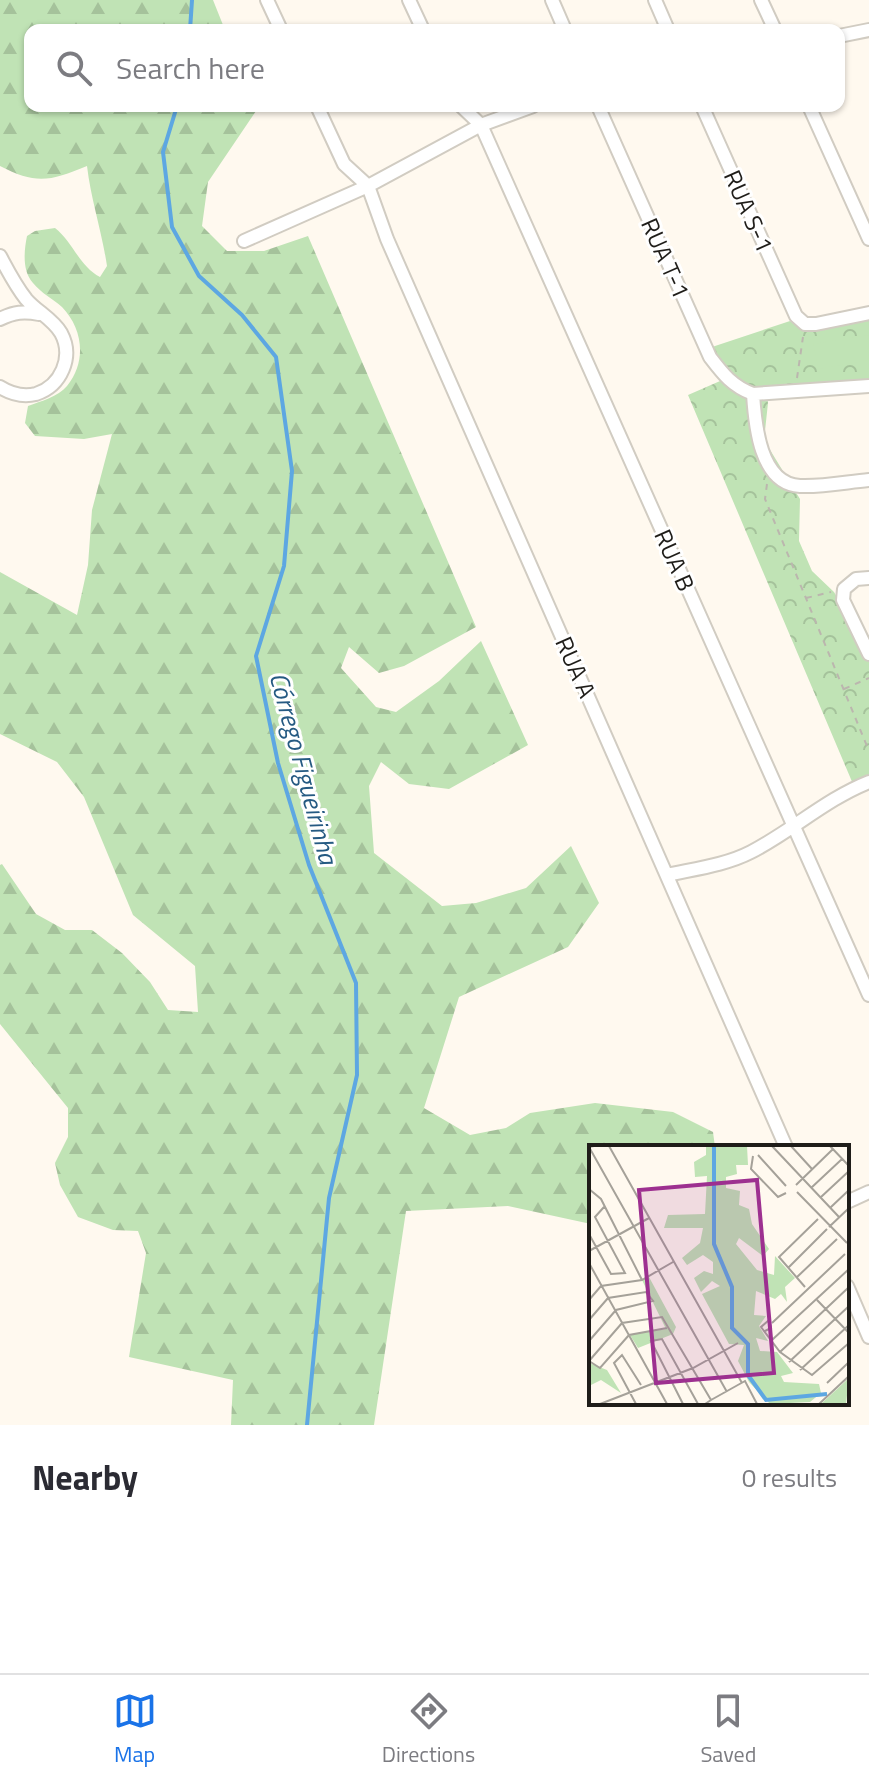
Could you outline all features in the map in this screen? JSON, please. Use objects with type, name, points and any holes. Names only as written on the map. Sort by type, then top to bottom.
[{"type":"street","points":[[267,0],[278,24]]},
{"type":"street","points":[[409,0],[420,24]]},
{"type":"street","points":[[552,0],[562,24]]},
{"type":"street","points":[[655,0],[665,24]]},
{"type":"street","points":[[761,0],[772,24]]},
{"type":"street","points":[[845,35],[869,30]]},
{"type":"street","points":[[320,112],[344,164],[368,186]]},
{"type":"street","name":"RUA B","points":[[467,112],[481,125],[869,995]]},
{"type":"street","points":[[244,241],[368,186],[481,125],[517,112]]},
{"type":"street","name":"RUA T-1","points":[[601,112],[710,357],[726,379],[753,394]]},
{"type":"street","name":"RUA S-1","points":[[705,112],[801,320]]},
{"type":"street","points":[[812,112],[869,239]]},
{"type":"street","name":"RUA A","points":[[368,186],[393,253],[785,1145]]},
{"type":"street","points":[[0,256],[15,284],[39,314],[61,332],[66,345],[63,372],[55,383],[43,391],[17,395],[0,387]]},
{"type":"street","points":[[15,284],[6,316],[26,312],[39,314]]},
{"type":"street","points":[[801,320],[816,324],[869,313]]},
{"type":"street","points":[[869,386],[753,394],[754,413],[765,459],[779,477],[799,486],[869,480]]},
{"type":"street","points":[[869,578],[856,579],[844,589],[843,600],[869,654]]},
{"type":"street","points":[[667,875],[748,854],[817,809],[869,782]]},
{"type":"street","points":[[849,1201],[869,1192]]},
{"type":"street","points":[[849,1291],[869,1337]]},
{"type":"path","points":[[795,391],[801,320]]},
{"type":"path","points":[[779,477],[768,482],[765,499],[869,751]]},
{"type":"path","points":[[806,599],[844,589]]},
{"type":"path","points":[[844,689],[869,678]]},
{"type":"green space","points":[[0,0],[213,0],[223,24],[24,24],[24,112],[255,112],[208,182],[202,226],[227,251],[264,251],[308,236],[476,627],[404,666],[379,673],[349,647],[341,668],[376,707],[396,712],[439,681],[481,641],[528,745],[449,789],[409,784],[381,762],[369,786],[374,853],[442,906],[476,903],[526,888],[571,846],[599,903],[568,947],[459,997],[424,1108],[470,1135],[506,1128],[530,1113],[595,1103],[673,1112],[713,1132],[715,1145],[589,1145],[589,1224],[508,1206],[406,1211],[374,1425],[231,1425],[233,1380],[129,1357],[146,1253],[138,1231],[113,1230],[78,1217],[60,1185],[55,1163],[68,1137],[68,1108],[0,1024],[2,864],[36,914],[65,930],[92,930],[122,953],[150,982],[168,1010],[198,1012],[195,966],[133,915],[84,797],[57,762],[0,734],[0,572],[77,615],[88,565],[92,510],[112,434],[84,439],[35,436],[25,423],[28,406],[54,396],[67,386],[80,356],[78,335],[69,316],[29,278],[25,261],[27,236],[35,231],[55,228],[93,273],[100,277],[107,266],[87,166],[44,179],[24,176],[0,166]]},
{"type":"green space","points":[[869,319],[869,380],[765,387],[768,403],[764,440],[800,499],[799,541],[812,571],[834,592],[869,653],[869,778],[853,784],[688,395],[727,378],[712,347],[790,321],[799,328],[807,329]]},
{"type":"green space","points":[[869,335],[869,360],[818,369],[813,344]]},
{"type":"waterway","name":"Córrego Figueirinha","points":[[190,24],[192,0]]},
{"type":"waterway","name":"Córrego Figueirinha","points":[[175,112],[163,152],[172,227],[199,276],[242,315],[276,357],[292,471],[284,566],[256,656],[278,763],[309,865],[356,983],[357,1075],[329,1198],[307,1425]]}]
